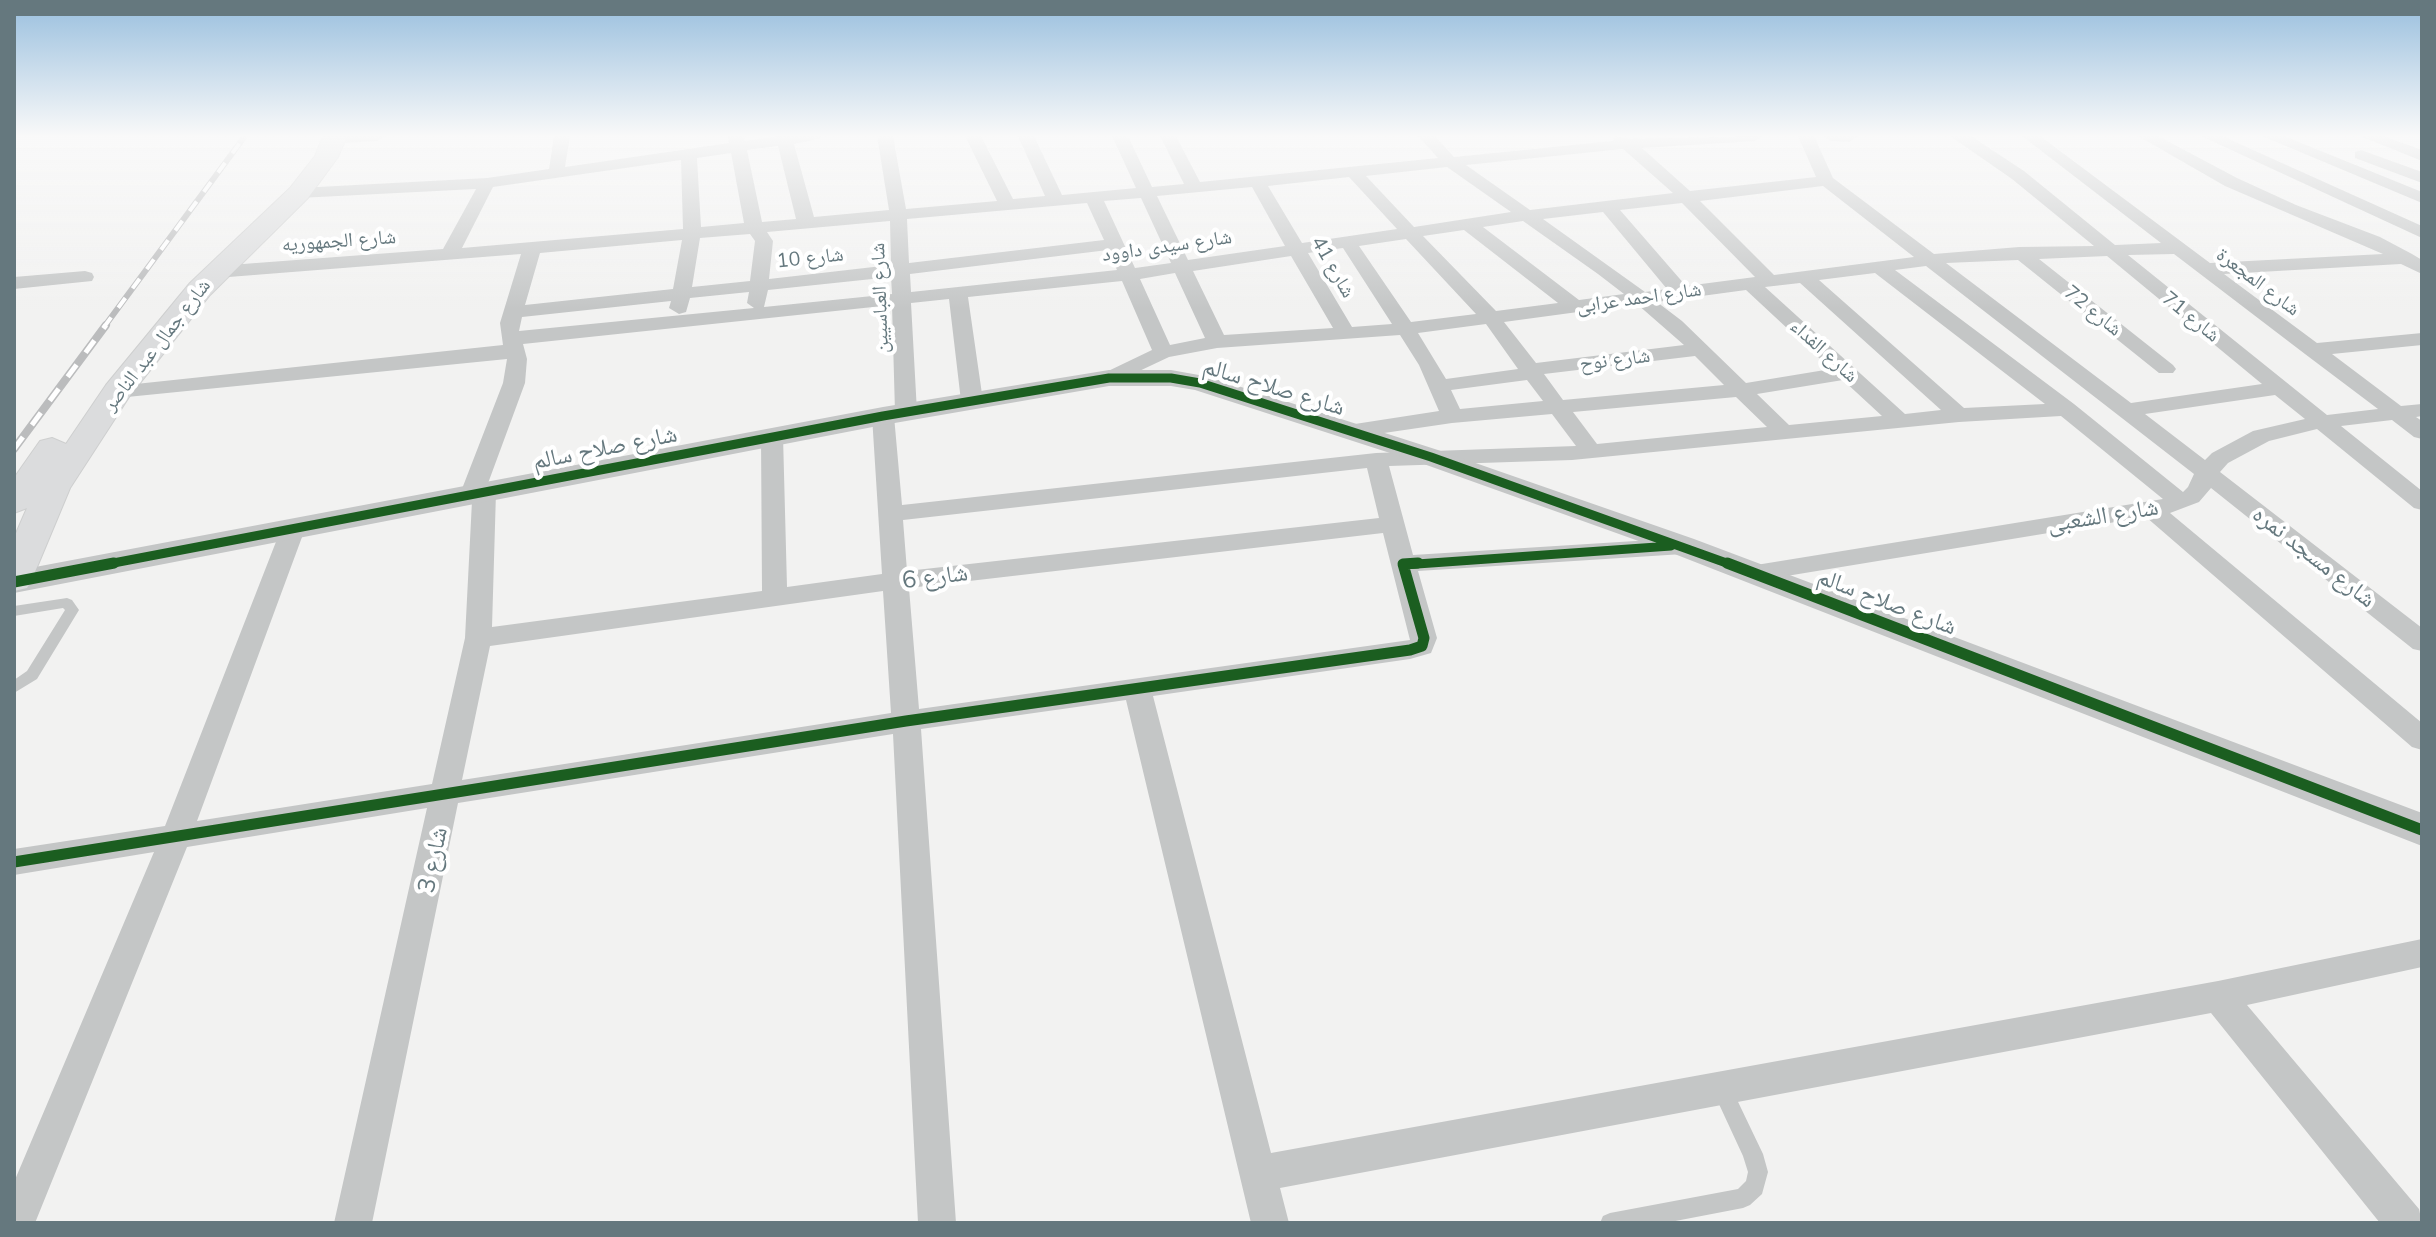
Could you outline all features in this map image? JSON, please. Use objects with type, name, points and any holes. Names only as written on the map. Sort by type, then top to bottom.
[{"type":"main road","name":"شارع جمال عبد الناصر","points":[[14,502],[88,396],[154,313],[188,274],[269,194]]},
{"type":"main road","name":"شارع جمال عبد الناصر","points":[[14,581],[53,488],[117,392],[216,272],[298,194]]},
{"type":"street","points":[[449,255],[481,194]]},
{"type":"street","points":[[676,323],[692,233],[691,194]]},
{"type":"street","points":[[748,194],[754,227],[764,241],[756,316]]},
{"type":"street","points":[[799,194],[806,222]]},
{"type":"street","name":"شارع العباسيين","points":[[895,194],[902,301],[891,514],[937,1223]]},
{"type":"street","points":[[1002,194],[1007,204]]},
{"type":"street","points":[[1053,194],[1055,199]]},
{"type":"street","name":"شارع الجمهوريه","points":[[216,272],[532,248],[1124,194]]},
{"type":"street","points":[[1148,194],[1217,342]]},
{"type":"street","name":"شارع 41","points":[[1264,194],[1346,334]]},
{"type":"street","points":[[1374,194],[1491,318],[1591,451]]},
{"type":"street","points":[[1497,194],[1641,297],[1700,349],[1785,433]]},
{"type":"street","name":"شارع الفداء","points":[[1685,194],[1758,281],[1900,421]]},
{"type":"street","name":"شارع سيدى داوود","points":[[117,392],[676,323],[1127,275],[1528,215],[1709,194]]},
{"type":"street","name":"شارع مسجد نمره","points":[[1843,194],[2127,410],[2422,642]]},
{"type":"street","name":"شارع 71","points":[[2040,194],[2422,503]]},
{"type":"street","name":"شارع المجعرة","points":[[2106,194],[2422,432]]},
{"type":"street","points":[[2257,194],[2352,231],[2417,261]]},
{"type":"street","points":[[2336,194],[2422,233]]},
{"type":"street","points":[[1093,196],[1163,352]]},
{"type":"street","points":[[1608,206],[1680,292]]},
{"type":"street","points":[[1468,224],[1575,307]]},
{"type":"street","points":[[1348,242],[1429,365],[1452,416]]},
{"type":"street","name":"شارع 10","points":[[513,312],[1112,244]]},
{"type":"street","name":"شارع 3","points":[[353,1223],[478,638],[478,493],[517,370],[509,331],[532,248]]},
{"type":"street","name":"شارع احمد عرابى","points":[[1109,378],[1163,352],[1217,342],[1406,329],[1930,259],[2019,252],[2177,248]]},
{"type":"street","name":"شارع 72","points":[[2019,252],[2166,369]]},
{"type":"street","points":[[2205,269],[2417,261]]},
{"type":"street","points":[[1878,266],[2066,409],[2181,502]]},
{"type":"street","points":[[1802,275],[1959,415]]},
{"type":"street","points":[[14,283],[85,277]]},
{"type":"street","points":[[958,295],[972,401]]},
{"type":"street","points":[[2312,350],[2422,339]]},
{"type":"street","name":"شارع نوح","points":[[1437,386],[1700,349]]},
{"type":"street","points":[[1350,431],[1452,416],[1742,390],[1848,373]]},
{"type":"street","name":"شارع صلاح سالم","points":[[14,581],[772,436],[1109,378],[1140,376],[1200,383],[1431,457],[1683,546],[2422,830]]},
{"type":"street","points":[[2127,410],[2278,388]]},
{"type":"street","points":[[891,514],[1376,460],[1591,451],[1959,415],[2066,409]]},
{"type":"street","name":"شارع الشعبى","points":[[1756,573],[2181,502],[2198,491],[2206,473],[2220,458],[2238,445],[2261,436],[2320,422],[2422,410]]},
{"type":"street","points":[[772,436],[775,597]]},
{"type":"street","points":[[14,862],[906,721],[1394,653],[1422,646],[1422,627],[1376,460]]},
{"type":"street","points":[[2150,508],[2422,739]]},
{"type":"street","name":"شارع 6","points":[[478,638],[896,581],[1392,524]]},
{"type":"street","points":[[16,1223],[176,836],[293,529]]},
{"type":"street","points":[[1403,564],[1683,546]]},
{"type":"street","points":[[1137,689],[1270,1223]]},
{"type":"street","points":[[1258,1174],[2218,996],[2422,953]]},
{"type":"street","points":[[2218,996],[2405,1223]]},
{"type":"lane","points":[[14,611],[67,603],[72,610],[32,675],[14,688]]},
{"type":"lane","points":[[1610,1223],[1743,1198],[1755,1187],[1758,1172],[1753,1154],[1721,1089]]},
{"type":"railway","points":[[104,327],[202,194]]},
{"type":"railway","points":[[14,449],[106,325]]},
{"type":"cycle path","points":[[14,582],[883,416],[1109,378],[1171,378],[1200,383],[1431,457],[1683,546],[2422,830]]},
{"type":"cycle path","points":[[14,862],[906,721],[1410,650],[1422,646],[1424,638],[1403,564],[1671,546]]}]
